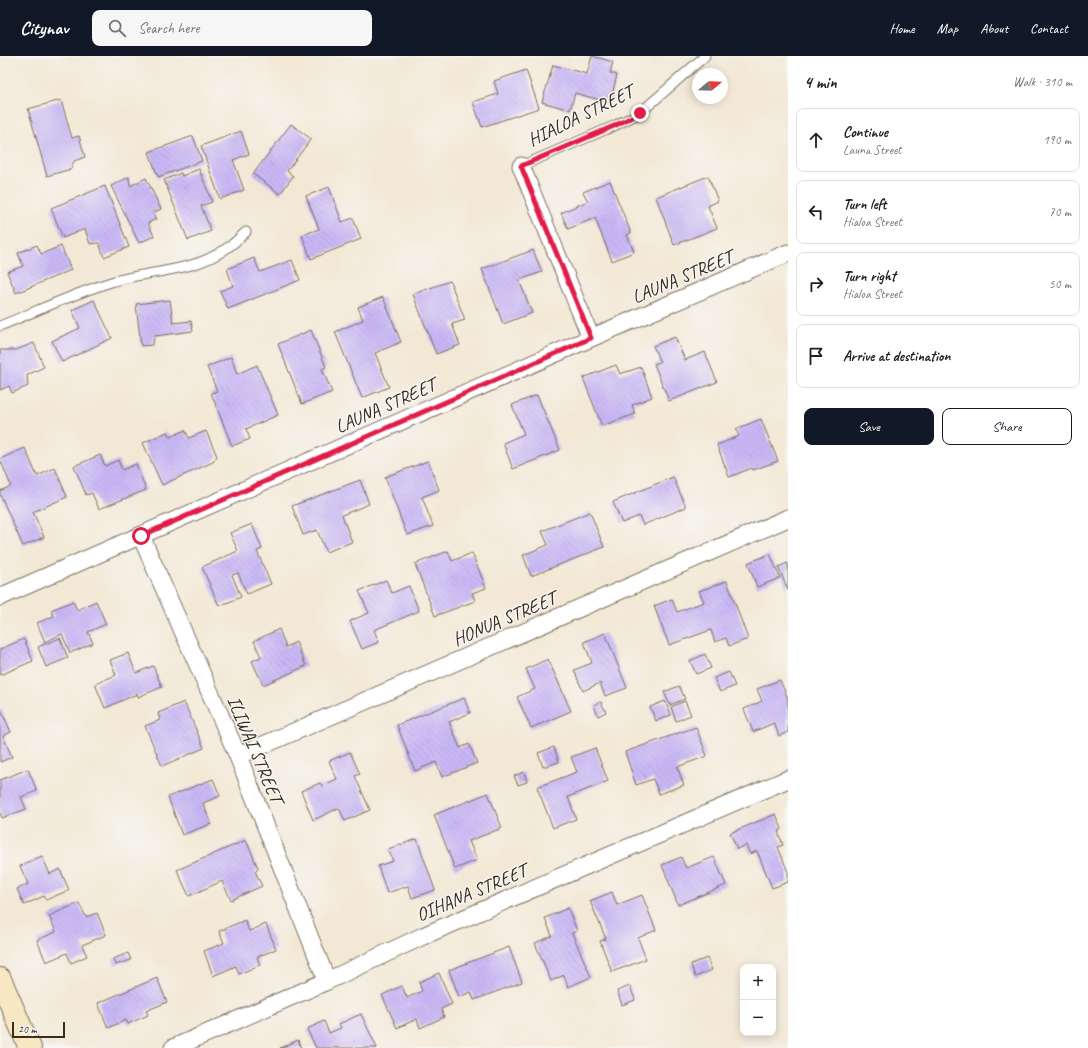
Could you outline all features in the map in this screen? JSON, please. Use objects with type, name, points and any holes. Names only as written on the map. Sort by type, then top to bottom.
[{"type":"street","name":"HIALOA STREET","points":[[521,166],[591,338]]},
{"type":"street","name":"LAUNA STREET","points":[[0,597],[788,253]]},
{"type":"street","name":"HONUA STREET","points":[[238,756],[788,518]]},
{"type":"street","name":"ILIWAI STREET","points":[[141,536],[238,756],[327,981]]},
{"type":"street","name":"OIHANA STREET","points":[[173,1048],[327,981],[430,933],[787,782]]},
{"type":"street","points":[[0,979],[30,1048]]},
{"type":"lane","name":"HIALOA STREET","points":[[521,166],[614,126],[640,113],[705,56]]},
{"type":"lane","points":[[0,326],[84,291],[110,282],[194,264],[212,257],[228,248],[246,232]]},
{"type":"building","points":[[592,56],[613,62],[610,73],[617,75],[610,103],[575,93],[570,110],[542,102],[553,65],[587,74]]},
{"type":"building","points":[[526,70],[539,108],[482,127],[473,102],[498,94],[494,81]]},
{"type":"building","points":[[61,100],[72,138],[79,136],[85,157],[74,161],[71,169],[47,176],[28,109]]},
{"type":"building","points":[[291,124],[311,139],[287,171],[293,176],[280,194],[253,174]]},
{"type":"building","points":[[241,131],[249,154],[233,160],[244,190],[220,199],[201,146]]},
{"type":"building","points":[[193,136],[202,161],[158,177],[149,152]]},
{"type":"building","points":[[199,169],[212,202],[201,206],[211,231],[188,240],[164,180],[181,173],[182,176]]},
{"type":"building","points":[[708,176],[718,201],[708,206],[717,228],[674,245],[656,197]]},
{"type":"building","points":[[129,177],[130,186],[146,178],[161,209],[153,213],[156,219],[148,223],[154,236],[139,243],[111,186]]},
{"type":"building","points":[[610,181],[631,233],[627,235],[634,252],[612,261],[595,218],[568,229],[561,213],[588,201],[583,192]]},
{"type":"building","points":[[105,186],[129,247],[104,257],[99,243],[90,244],[85,229],[63,238],[51,208]]},
{"type":"building","points":[[329,187],[342,222],[353,218],[361,239],[311,259],[302,235],[319,229],[306,196]]},
{"type":"building","points":[[37,245],[41,254],[61,246],[71,270],[16,293],[7,272],[23,266],[18,253]]},
{"type":"building","points":[[533,250],[542,272],[519,280],[532,313],[503,324],[482,269]]},
{"type":"building","points":[[254,258],[260,272],[292,260],[300,280],[228,309],[220,291],[233,286],[227,269]]},
{"type":"building","points":[[450,281],[465,320],[452,324],[460,345],[436,354],[413,294]]},
{"type":"building","points":[[383,297],[401,342],[375,353],[389,387],[362,398],[335,332],[363,320],[358,307]]},
{"type":"building","points":[[94,300],[112,338],[62,362],[52,341],[80,328],[72,310]]},
{"type":"building","points":[[170,300],[173,323],[191,321],[193,331],[155,336],[152,345],[141,346],[136,304]]},
{"type":"building","points":[[311,330],[326,367],[322,369],[332,392],[302,404],[278,344]]},
{"type":"building","points":[[675,337],[685,360],[705,352],[717,382],[669,401],[654,364],[660,362],[653,346]]},
{"type":"building","points":[[34,343],[44,367],[27,375],[28,386],[12,393],[9,386],[0,390],[0,350],[16,350]]},
{"type":"building","points":[[231,357],[237,374],[257,365],[278,415],[246,429],[250,439],[232,446],[211,393],[217,391],[207,367]]},
{"type":"building","points":[[616,365],[620,374],[641,367],[652,397],[632,405],[635,414],[602,426],[583,378]]},
{"type":"building","points":[[537,395],[560,450],[513,469],[503,443],[524,434],[512,405]]},
{"type":"building","points":[[761,419],[778,461],[753,470],[752,468],[729,477],[717,445],[739,436],[736,429]]},
{"type":"building","points":[[185,430],[189,438],[206,431],[217,456],[213,462],[162,485],[143,443],[167,432],[170,437]]},
{"type":"building","points":[[25,448],[37,476],[55,468],[67,497],[33,512],[44,537],[23,546],[0,494],[0,491],[11,486],[0,459]]},
{"type":"building","points":[[100,455],[105,466],[118,460],[122,470],[136,464],[146,490],[99,509],[92,493],[86,495],[74,466]]},
{"type":"building","points":[[428,461],[439,490],[422,497],[433,526],[407,535],[385,477]]},
{"type":"building","points":[[673,477],[686,507],[643,525],[639,516],[622,523],[613,502]]},
{"type":"building","points":[[360,480],[369,504],[342,515],[352,542],[326,552],[317,530],[303,535],[292,506]]},
{"type":"building","points":[[590,512],[604,547],[531,576],[523,555],[548,545],[542,531]]},
{"type":"building","points":[[252,524],[262,549],[257,551],[271,584],[247,594],[238,573],[232,575],[241,597],[219,606],[202,567],[238,551],[230,533]]},
{"type":"building","points":[[448,551],[452,561],[472,553],[486,588],[472,593],[475,601],[435,616],[415,564]]},
{"type":"building","points":[[770,554],[780,578],[757,587],[748,563]]},
{"type":"building","points":[[788,563],[788,590],[778,567]]},
{"type":"building","points":[[386,580],[392,593],[409,586],[419,611],[374,630],[379,642],[362,649],[350,621],[369,613],[359,591]]},
{"type":"building","points":[[727,581],[748,639],[729,646],[726,638],[715,642],[711,630],[669,645],[654,606],[672,599],[677,612],[704,602],[699,591]]},
{"type":"building","points":[[73,601],[77,610],[96,601],[106,624],[88,632],[93,643],[70,653],[62,634],[45,642],[37,623],[54,616],[51,610]]},
{"type":"building","points":[[279,629],[286,647],[296,642],[306,666],[263,685],[252,661],[261,657],[254,641]]},
{"type":"building","points":[[605,633],[627,688],[605,696],[600,683],[583,691],[574,670],[592,663],[584,642]]},
{"type":"building","points":[[60,638],[68,658],[46,667],[38,647]]},
{"type":"building","points":[[24,639],[33,661],[0,675],[0,649]]},
{"type":"building","points":[[128,653],[136,673],[153,666],[162,687],[138,697],[137,694],[105,708],[95,684],[116,675],[110,660]]},
{"type":"building","points":[[705,654],[711,668],[696,674],[690,661]]},
{"type":"building","points":[[548,659],[571,711],[531,728],[517,697],[535,689],[526,669]]},
{"type":"building","points":[[729,672],[735,686],[720,692],[714,678]]},
{"type":"building","points":[[780,680],[788,699],[788,732],[779,736],[774,723],[753,732],[744,709],[762,701],[757,689]]},
{"type":"building","points":[[679,686],[685,699],[670,705],[664,692]]},
{"type":"building","points":[[464,698],[470,713],[449,722],[460,748],[469,744],[477,763],[442,777],[436,762],[415,771],[397,725]]},
{"type":"building","points":[[665,701],[671,715],[656,721],[650,707]]},
{"type":"building","points":[[685,701],[691,715],[676,721],[671,707]]},
{"type":"building","points":[[184,702],[204,748],[162,766],[145,726],[160,720],[158,713]]},
{"type":"building","points":[[601,702],[606,712],[598,716],[594,705]]},
{"type":"building","points":[[0,707],[11,732],[3,736],[12,757],[0,762]]},
{"type":"building","points":[[696,727],[707,756],[677,767],[684,785],[659,794],[653,779],[636,785],[625,752]]},
{"type":"building","points":[[554,747],[559,762],[543,767],[538,753]]},
{"type":"building","points":[[595,748],[608,781],[568,797],[576,819],[553,828],[537,787],[577,772],[571,757]]},
{"type":"building","points":[[350,752],[360,774],[355,776],[370,810],[345,821],[339,808],[313,820],[301,791],[320,783],[322,786],[337,779],[329,761]]},
{"type":"building","points":[[28,769],[37,791],[21,797],[26,809],[2,818],[0,813],[0,780]]},
{"type":"building","points":[[524,772],[527,782],[518,785],[514,776]]},
{"type":"building","points":[[213,779],[220,796],[203,803],[211,824],[182,835],[168,797]]},
{"type":"building","points":[[488,793],[502,828],[469,841],[477,860],[455,869],[434,815]]},
{"type":"building","points":[[776,814],[782,829],[778,832],[783,845],[778,847],[788,872],[788,882],[772,888],[757,851],[750,854],[746,845],[737,849],[730,833]]},
{"type":"building","points":[[417,839],[435,890],[412,898],[408,886],[387,893],[378,866],[393,861],[388,849]]},
{"type":"building","points":[[246,840],[258,868],[255,871],[262,886],[231,900],[222,881],[189,896],[177,870]]},
{"type":"building","points":[[42,856],[50,874],[60,869],[69,890],[46,900],[44,896],[24,905],[17,889],[28,884],[20,866]]},
{"type":"building","points":[[681,857],[686,868],[714,857],[726,885],[678,905],[662,865]]},
{"type":"building","points":[[612,892],[617,905],[642,895],[656,930],[638,938],[646,959],[612,972],[600,941],[606,939],[590,901]]},
{"type":"building","points":[[79,903],[86,917],[97,913],[106,935],[82,945],[87,956],[71,963],[67,953],[46,962],[37,940],[56,932],[49,916]]},
{"type":"building","points":[[568,908],[577,931],[572,933],[591,977],[568,987],[564,975],[551,981],[535,943],[552,936],[545,918]]},
{"type":"building","points":[[245,920],[249,931],[266,924],[276,949],[257,957],[260,965],[239,974],[236,966],[213,976],[204,951],[224,943],[219,931]]},
{"type":"building","points":[[509,947],[522,982],[474,1000],[471,992],[459,997],[449,970]]},
{"type":"building","points":[[128,953],[131,960],[115,965],[113,959]]},
{"type":"building","points":[[707,958],[712,970],[695,977],[691,964]]},
{"type":"building","points":[[439,973],[452,1004],[441,1009],[444,1017],[420,1028],[417,1019],[397,1028],[382,995],[402,986],[407,998],[422,991],[419,982]]},
{"type":"building","points":[[157,978],[167,1002],[146,1011],[148,1015],[128,1024],[126,1020],[108,1028],[98,1003]]},
{"type":"building","points":[[630,986],[635,1000],[622,1005],[617,991]]},
{"type":"building","points":[[361,1014],[377,1048],[316,1048],[307,1029],[324,1021],[329,1033],[341,1028],[339,1024]]},
{"type":"building","points":[[298,1040],[301,1048],[280,1048]]},
{"type":"route","points":[[141,536],[591,338],[521,166],[614,126],[640,113]]}]
